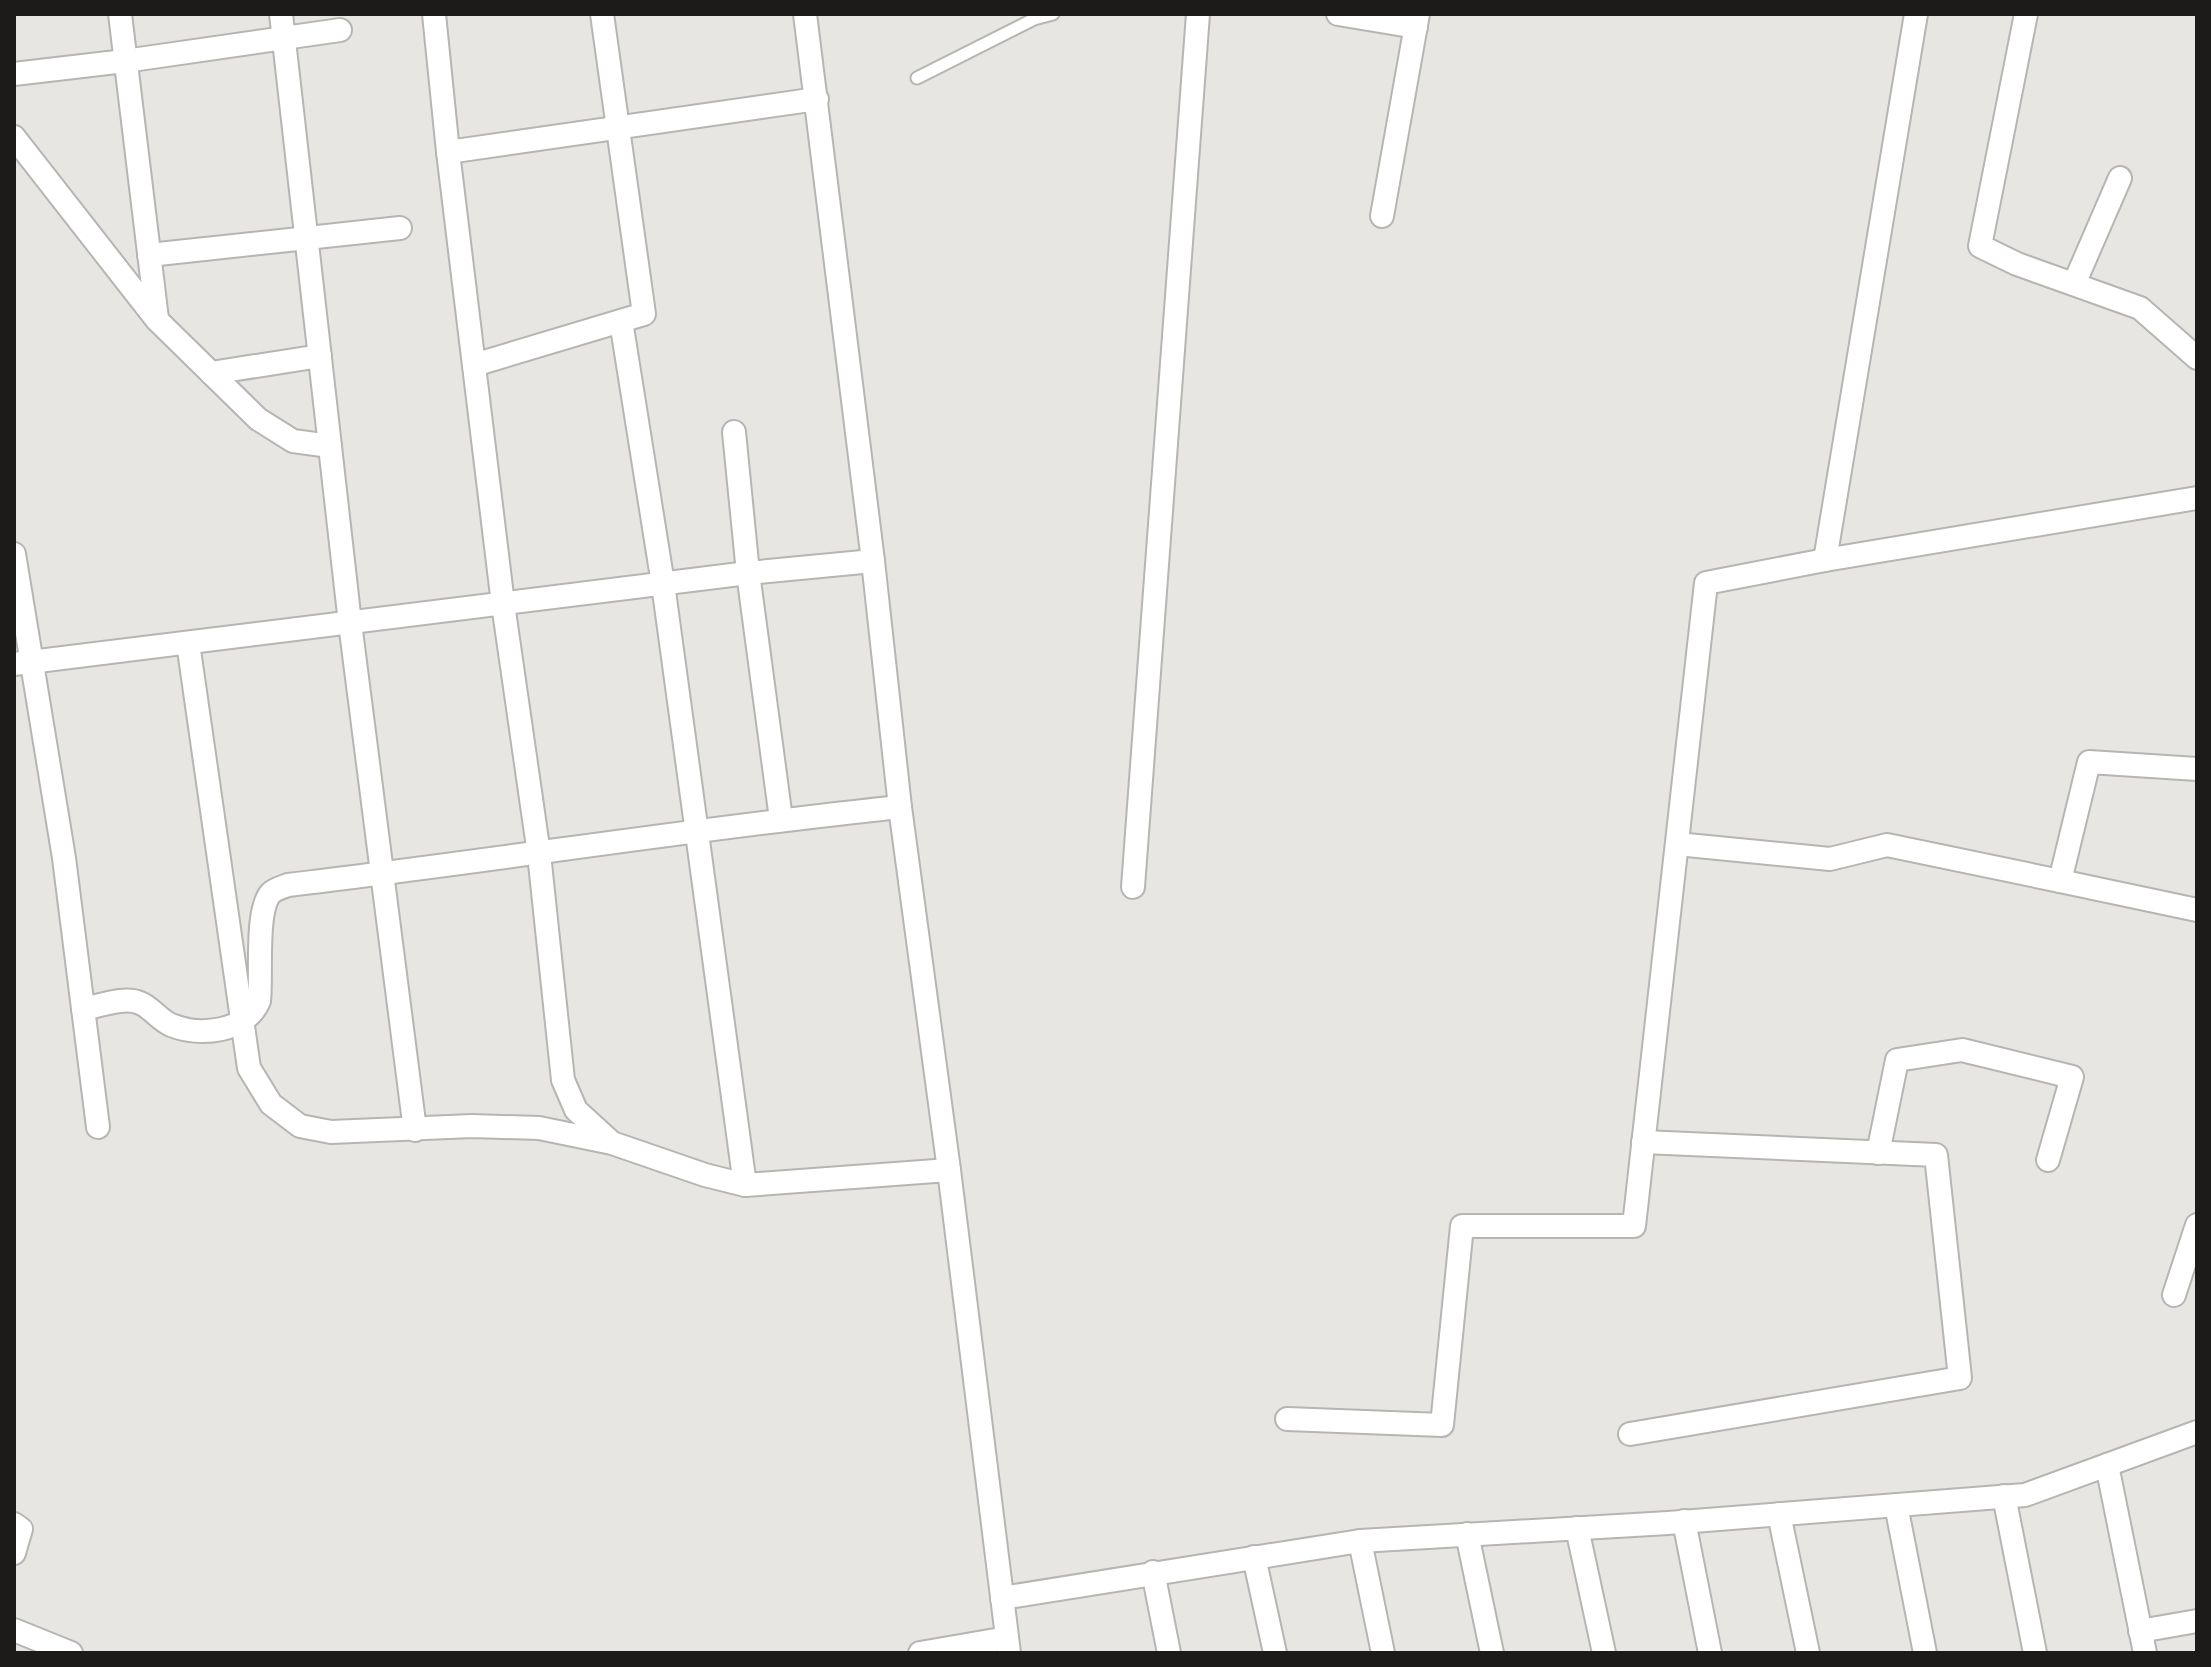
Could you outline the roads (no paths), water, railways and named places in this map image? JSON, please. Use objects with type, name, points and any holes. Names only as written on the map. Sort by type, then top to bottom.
[{"type":"street","points":[[120,14],[157,320]]},
{"type":"street","points":[[281,14],[350,623],[415,1130]]},
{"type":"street","points":[[434,14],[503,604],[539,854],[563,1080],[576,1110],[612,1143]]},
{"type":"street","points":[[474,365],[644,314],[602,14]]},
{"type":"street","points":[[805,14],[873,561],[900,807],[1008,1646],[920,1653]]},
{"type":"street","points":[[1133,887],[1198,14]]},
{"type":"street","points":[[1338,14],[1417,20],[1382,216]]},
{"type":"street","points":[[1825,560],[1916,14]]},
{"type":"street","points":[[2026,14],[1980,246],[2017,264],[2140,308],[2197,358]]},
{"type":"street","points":[[14,74],[340,30]]},
{"type":"street","points":[[448,152],[817,99]]},
{"type":"street","points":[[14,137],[157,320],[258,419],[293,441],[330,446]]},
{"type":"street","points":[[2074,284],[2120,178]]},
{"type":"street","points":[[149,255],[400,228]]},
{"type":"street","points":[[621,321],[663,584],[745,1185]]},
{"type":"street","points":[[211,373],[320,356]]},
{"type":"street","points":[[734,432],[748,573],[781,819]]},
{"type":"street","points":[[1287,1419],[1442,1425],[1462,1226],[1634,1226],[1706,583],[2197,498]]},
{"type":"street","points":[[14,554],[23,663],[64,858],[98,1127]]},
{"type":"street","points":[[23,663],[748,573],[873,561]]},
{"type":"street","points":[[188,643],[249,1068],[271,1104],[300,1126],[331,1132],[472,1126],[539,1128],[612,1143],[705,1175],[745,1185],[949,1170]]},
{"type":"street","points":[[2060,881],[2089,762],[2197,769]]},
{"type":"street","points":[[83,1009],[128,1000],[142,1003],[169,1024],[187,1030],[213,1030],[243,1023],[259,1001],[265,903],[272,892],[288,885],[539,854],[781,819],[900,807]]},
{"type":"street","points":[[1677,844],[1830,859],[1887,845],[2197,910]]},
{"type":"street","points":[[1878,1153],[1897,1060],[1962,1050],[2072,1077],[2048,1160]]},
{"type":"street","points":[[1630,1434],[1960,1378],[1936,1155],[1643,1142]]},
{"type":"street","points":[[2174,1295],[2197,1225]]},
{"type":"street","points":[[1002,1598],[1360,1541],[1684,1521],[2025,1495],[2197,1432]]},
{"type":"street","points":[[2107,1465],[2143,1642],[2197,1621]]},
{"type":"street","points":[[2004,1496],[2035,1653]]},
{"type":"street","points":[[1896,1505],[1925,1653]]},
{"type":"street","points":[[1779,1514],[1808,1653]]},
{"type":"street","points":[[1684,1521],[1710,1653]]},
{"type":"street","points":[[14,1524],[21,1529],[14,1553]]},
{"type":"street","points":[[1577,1528],[1604,1653]]},
{"type":"street","points":[[1467,1534],[1492,1653]]},
{"type":"street","points":[[1360,1541],[1383,1653]]},
{"type":"street","points":[[1254,1557],[1275,1653]]},
{"type":"street","points":[[1153,1572],[1169,1653]]},
{"type":"street","points":[[14,1630],[71,1653]]},
{"type":"lane","points":[[917,78],[1034,19],[1053,14]]}]
